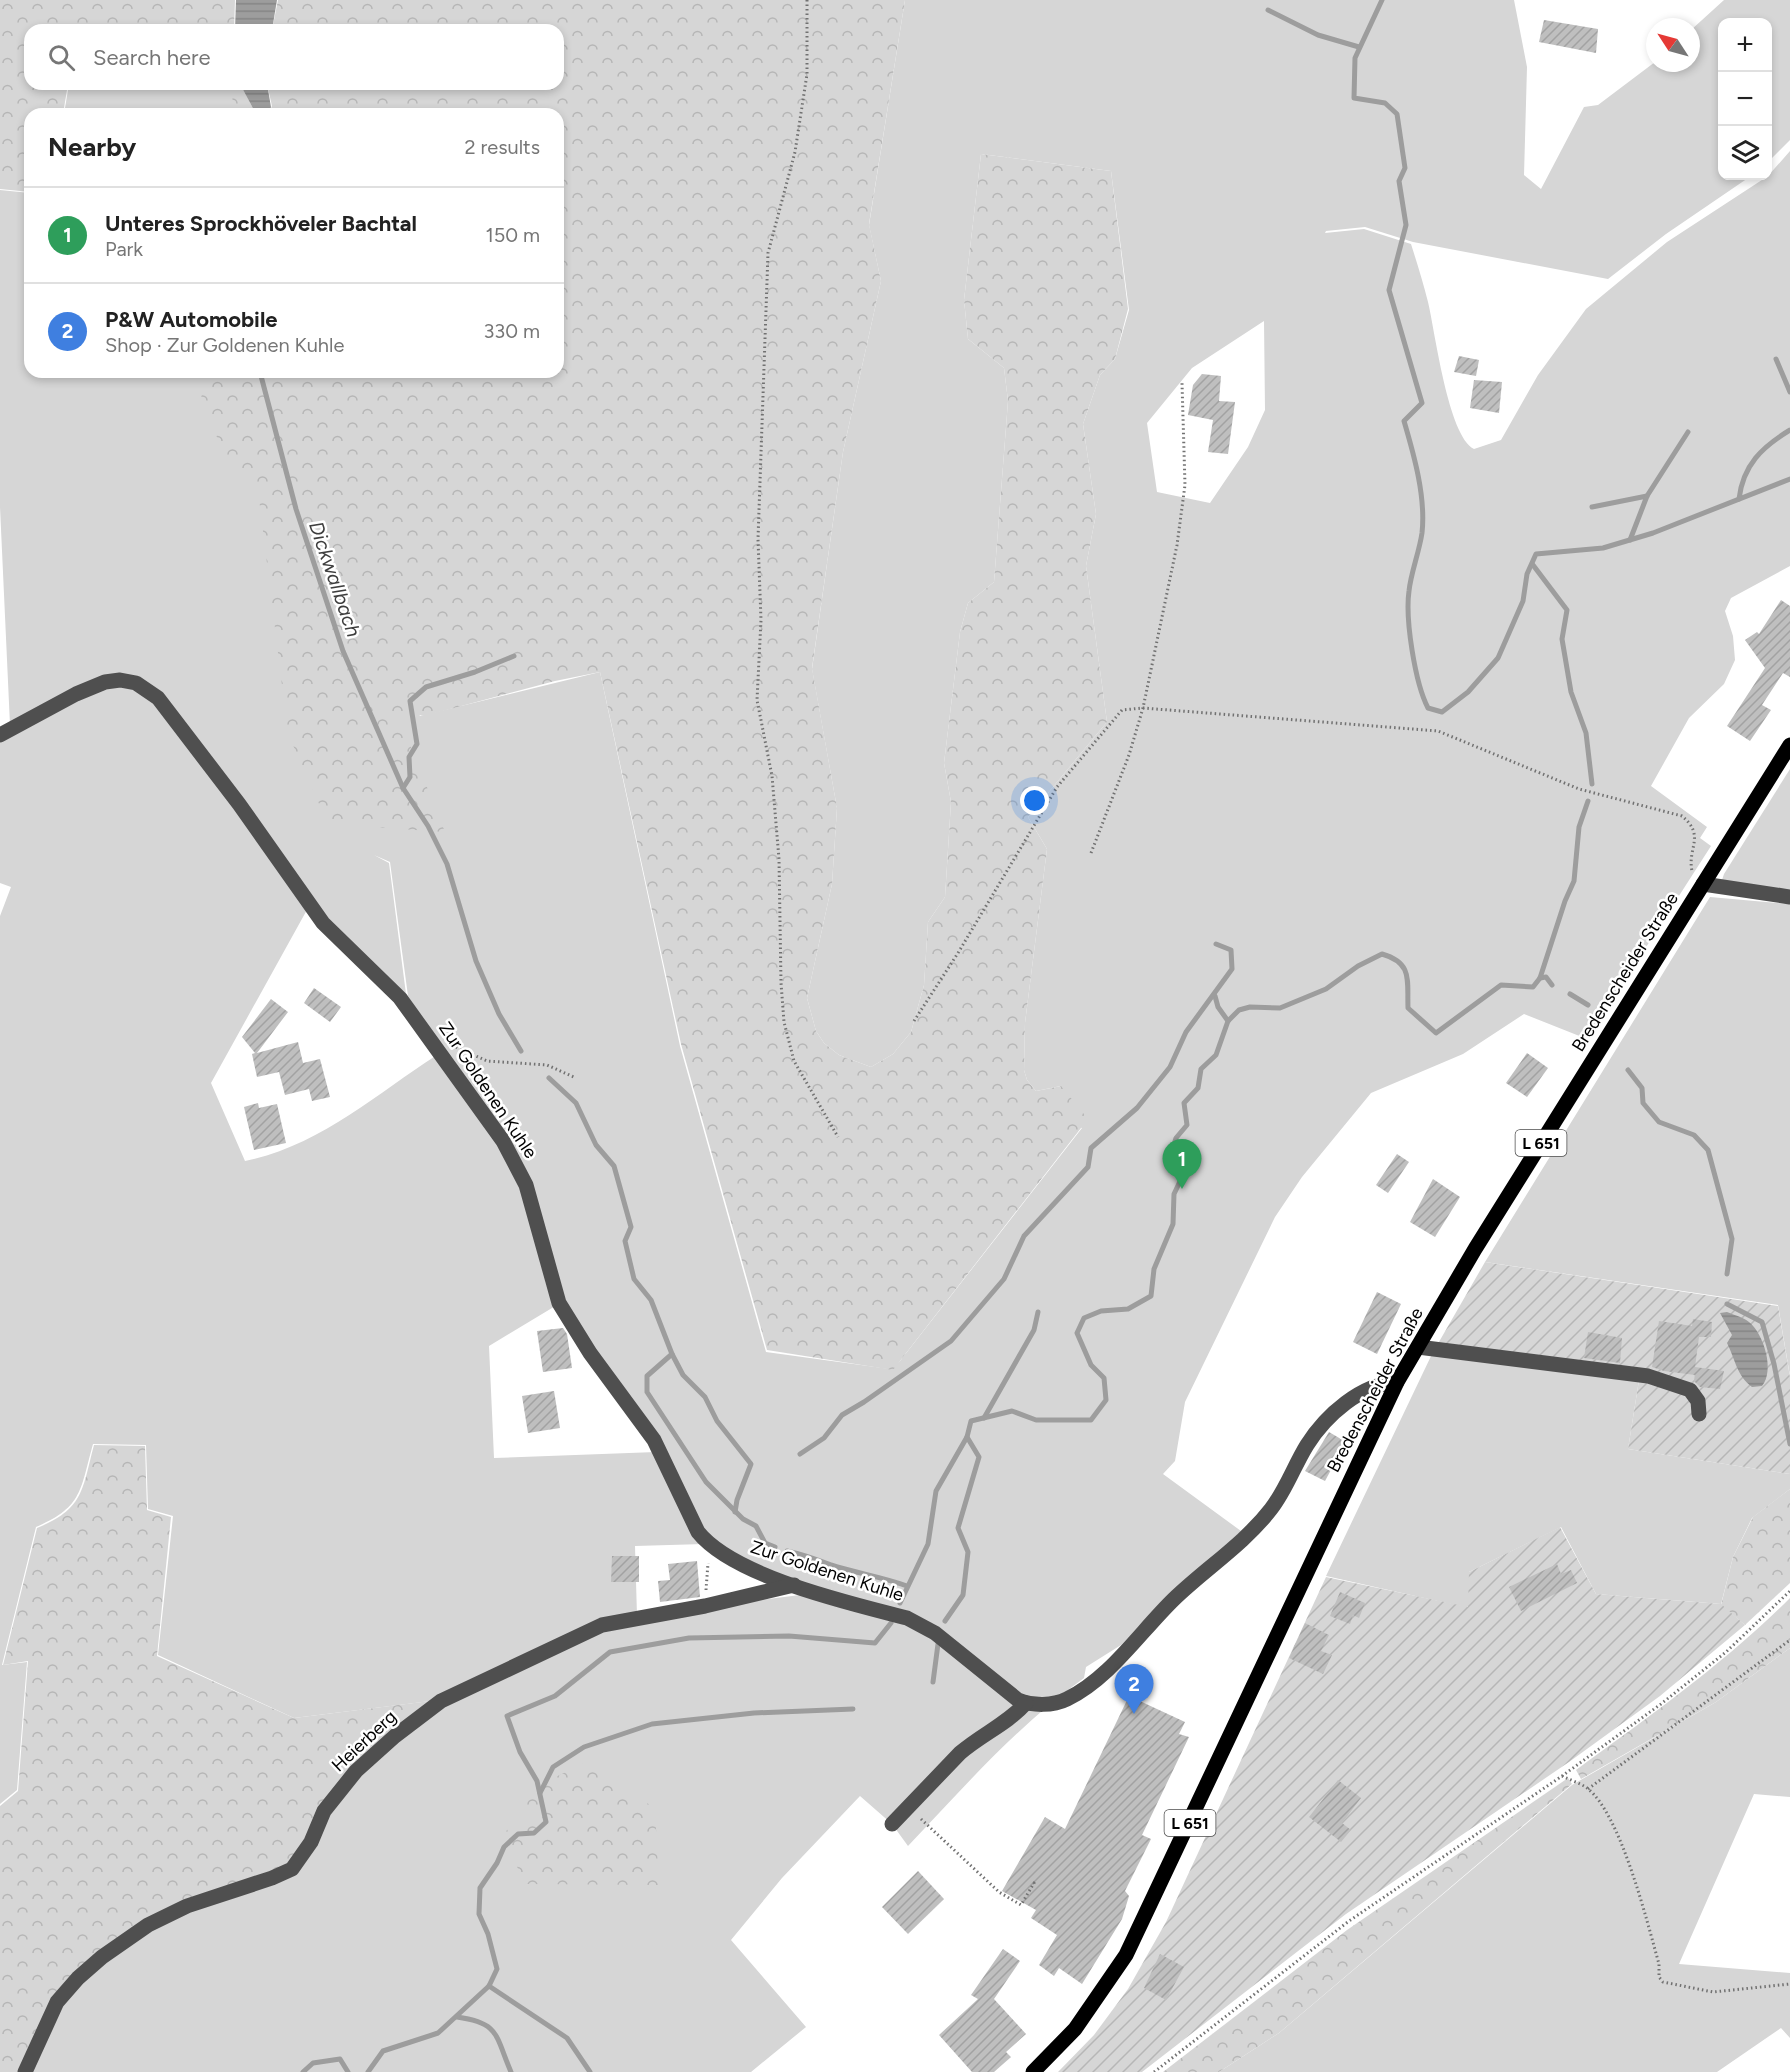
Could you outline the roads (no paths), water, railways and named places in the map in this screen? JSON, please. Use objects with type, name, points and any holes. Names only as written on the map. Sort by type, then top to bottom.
[{"type":"main road","name":"Bredenscheider Straße","points":[[1033,2072],[1075,2029],[1126,1955],[1397,1382],[1475,1249],[1790,745]]},
{"type":"street","name":"Zur Goldenen Kuhle","points":[[0,735],[76,694],[105,682],[120,680],[136,683],[158,698],[238,804],[323,923],[404,1002],[503,1141],[526,1185],[560,1303],[590,1353],[654,1440],[698,1532],[711,1546],[735,1562],[796,1585],[907,1618],[926,1627],[985,1676],[1026,1703]]},
{"type":"street","points":[[1703,884],[1790,897]]},
{"type":"street","points":[[1418,1347],[1648,1376],[1690,1390],[1698,1401],[1699,1414]]},
{"type":"street","points":[[892,1824],[973,1742],[1008,1721],[1026,1703],[1041,1704],[1065,1700],[1104,1671],[1172,1601],[1261,1521],[1281,1494],[1311,1439],[1342,1407],[1373,1386],[1397,1382]]},
{"type":"street","name":"Heierberg","points":[[25,2072],[57,2002],[78,1978],[102,1957],[148,1925],[187,1906],[272,1878],[292,1869],[311,1842],[324,1811],[356,1771],[395,1736],[441,1701],[602,1625],[705,1606],[796,1585]]},
{"type":"waterway","points":[[1382,0],[1355,58],[1354,98],[1385,103],[1397,114],[1405,168],[1399,181],[1406,225],[1389,290],[1422,403],[1404,421],[1418,476],[1423,519],[1421,540],[1410,584],[1408,618],[1415,667],[1428,708],[1442,712],[1468,692],[1498,658],[1523,601],[1527,574],[1536,554],[1603,548],[1653,533],[1790,479]]},
{"type":"waterway","points":[[1268,10],[1318,35],[1359,47]]},
{"type":"waterway","points":[[1776,359],[1790,392]]},
{"type":"waterway","name":"Dickwallbach","points":[[262,378],[296,509],[343,651],[403,788]]},
{"type":"waterway","points":[[1739,499],[1745,476],[1756,458],[1771,443],[1790,430]]},
{"type":"waterway","points":[[1630,540],[1647,496],[1688,432]]},
{"type":"waterway","points":[[1592,507],[1647,496]]},
{"type":"waterway","points":[[1533,565],[1567,610],[1562,639],[1571,692],[1586,733],[1592,784]]},
{"type":"waterway","name":"Dickwallbach","points":[[514,656],[475,672],[426,687],[410,701],[417,744],[409,757],[410,777],[403,788],[428,826],[447,864],[476,961],[499,1014],[521,1051]]},
{"type":"waterway","points":[[900,1603],[928,1544],[936,1491],[967,1437],[971,1421],[1012,1411],[1036,1420],[1091,1420],[1106,1400],[1104,1378],[1091,1365],[1077,1333],[1084,1318],[1101,1311],[1128,1309],[1151,1296],[1154,1269],[1173,1224],[1174,1194],[1183,1175],[1171,1155],[1176,1138],[1187,1125],[1184,1103],[1198,1088],[1201,1069],[1216,1055],[1228,1021],[1239,1010],[1250,1007],[1280,1008],[1326,989],[1358,966],[1382,954],[1399,962],[1404,968],[1408,981],[1408,1008],[1436,1033],[1501,985],[1533,987],[1540,978],[1565,901],[1574,881],[1579,827],[1588,801]]},
{"type":"waterway","points":[[800,1454],[824,1438],[842,1415],[951,1341],[1004,1279],[1024,1236],[1088,1167],[1091,1148],[1137,1108],[1170,1067],[1186,1032],[1232,969],[1231,950],[1216,944]]},
{"type":"waterway","points":[[1540,978],[1546,977],[1552,985]]},
{"type":"waterway","points":[[1570,994],[1588,1005]]},
{"type":"waterway","points":[[1215,996],[1218,1007],[1228,1021]]},
{"type":"waterway","points":[[1628,1070],[1642,1088],[1643,1103],[1659,1122],[1694,1135],[1708,1150],[1732,1239],[1727,1274]]},
{"type":"waterway","name":"Dickwallbach","points":[[549,1078],[576,1103],[596,1145],[614,1166],[631,1227],[625,1241],[634,1279],[651,1300],[672,1354],[647,1376],[647,1392],[706,1482],[743,1519],[756,1526],[765,1543],[775,1547]]},
{"type":"waterway","points":[[1727,1304],[1762,1322],[1774,1364],[1790,1444]]},
{"type":"waterway","points":[[984,1418],[1034,1330],[1038,1312]]},
{"type":"waterway","name":"Dickwallbach","points":[[672,1354],[683,1375],[705,1397],[717,1421],[751,1464],[737,1500],[735,1512]]},
{"type":"waterway","points":[[945,1621],[963,1595],[968,1552],[958,1528],[979,1457],[967,1437]]},
{"type":"waterway","name":"Dickwallbach","points":[[787,1551],[907,1586]]},
{"type":"waterway","points":[[368,2072],[383,2051],[438,2033],[489,1986],[497,1969],[488,1934],[479,1914],[480,1888],[497,1863],[504,1847],[518,1834],[534,1833],[546,1822],[537,1781],[520,1752],[507,1716],[555,1696],[610,1652],[689,1638],[789,1636],[875,1643],[891,1623]]},
{"type":"waterway","points":[[933,1682],[938,1644]]},
{"type":"waterway","points":[[540,1793],[553,1767],[584,1747],[652,1724],[754,1713],[853,1709]]},
{"type":"waterway","points":[[489,1986],[567,2038],[590,2072]]},
{"type":"waterway","points":[[457,2017],[489,2027],[498,2040],[511,2072]]},
{"type":"waterway","points":[[303,2072],[313,2063],[340,2059],[348,2072]]},
{"type":"place","name":"Unteres Sprockhöveler Bachtal","points":[[1182,1189]]},
{"type":"place","name":"P&W Automobile","points":[[1134,1714]]}]
